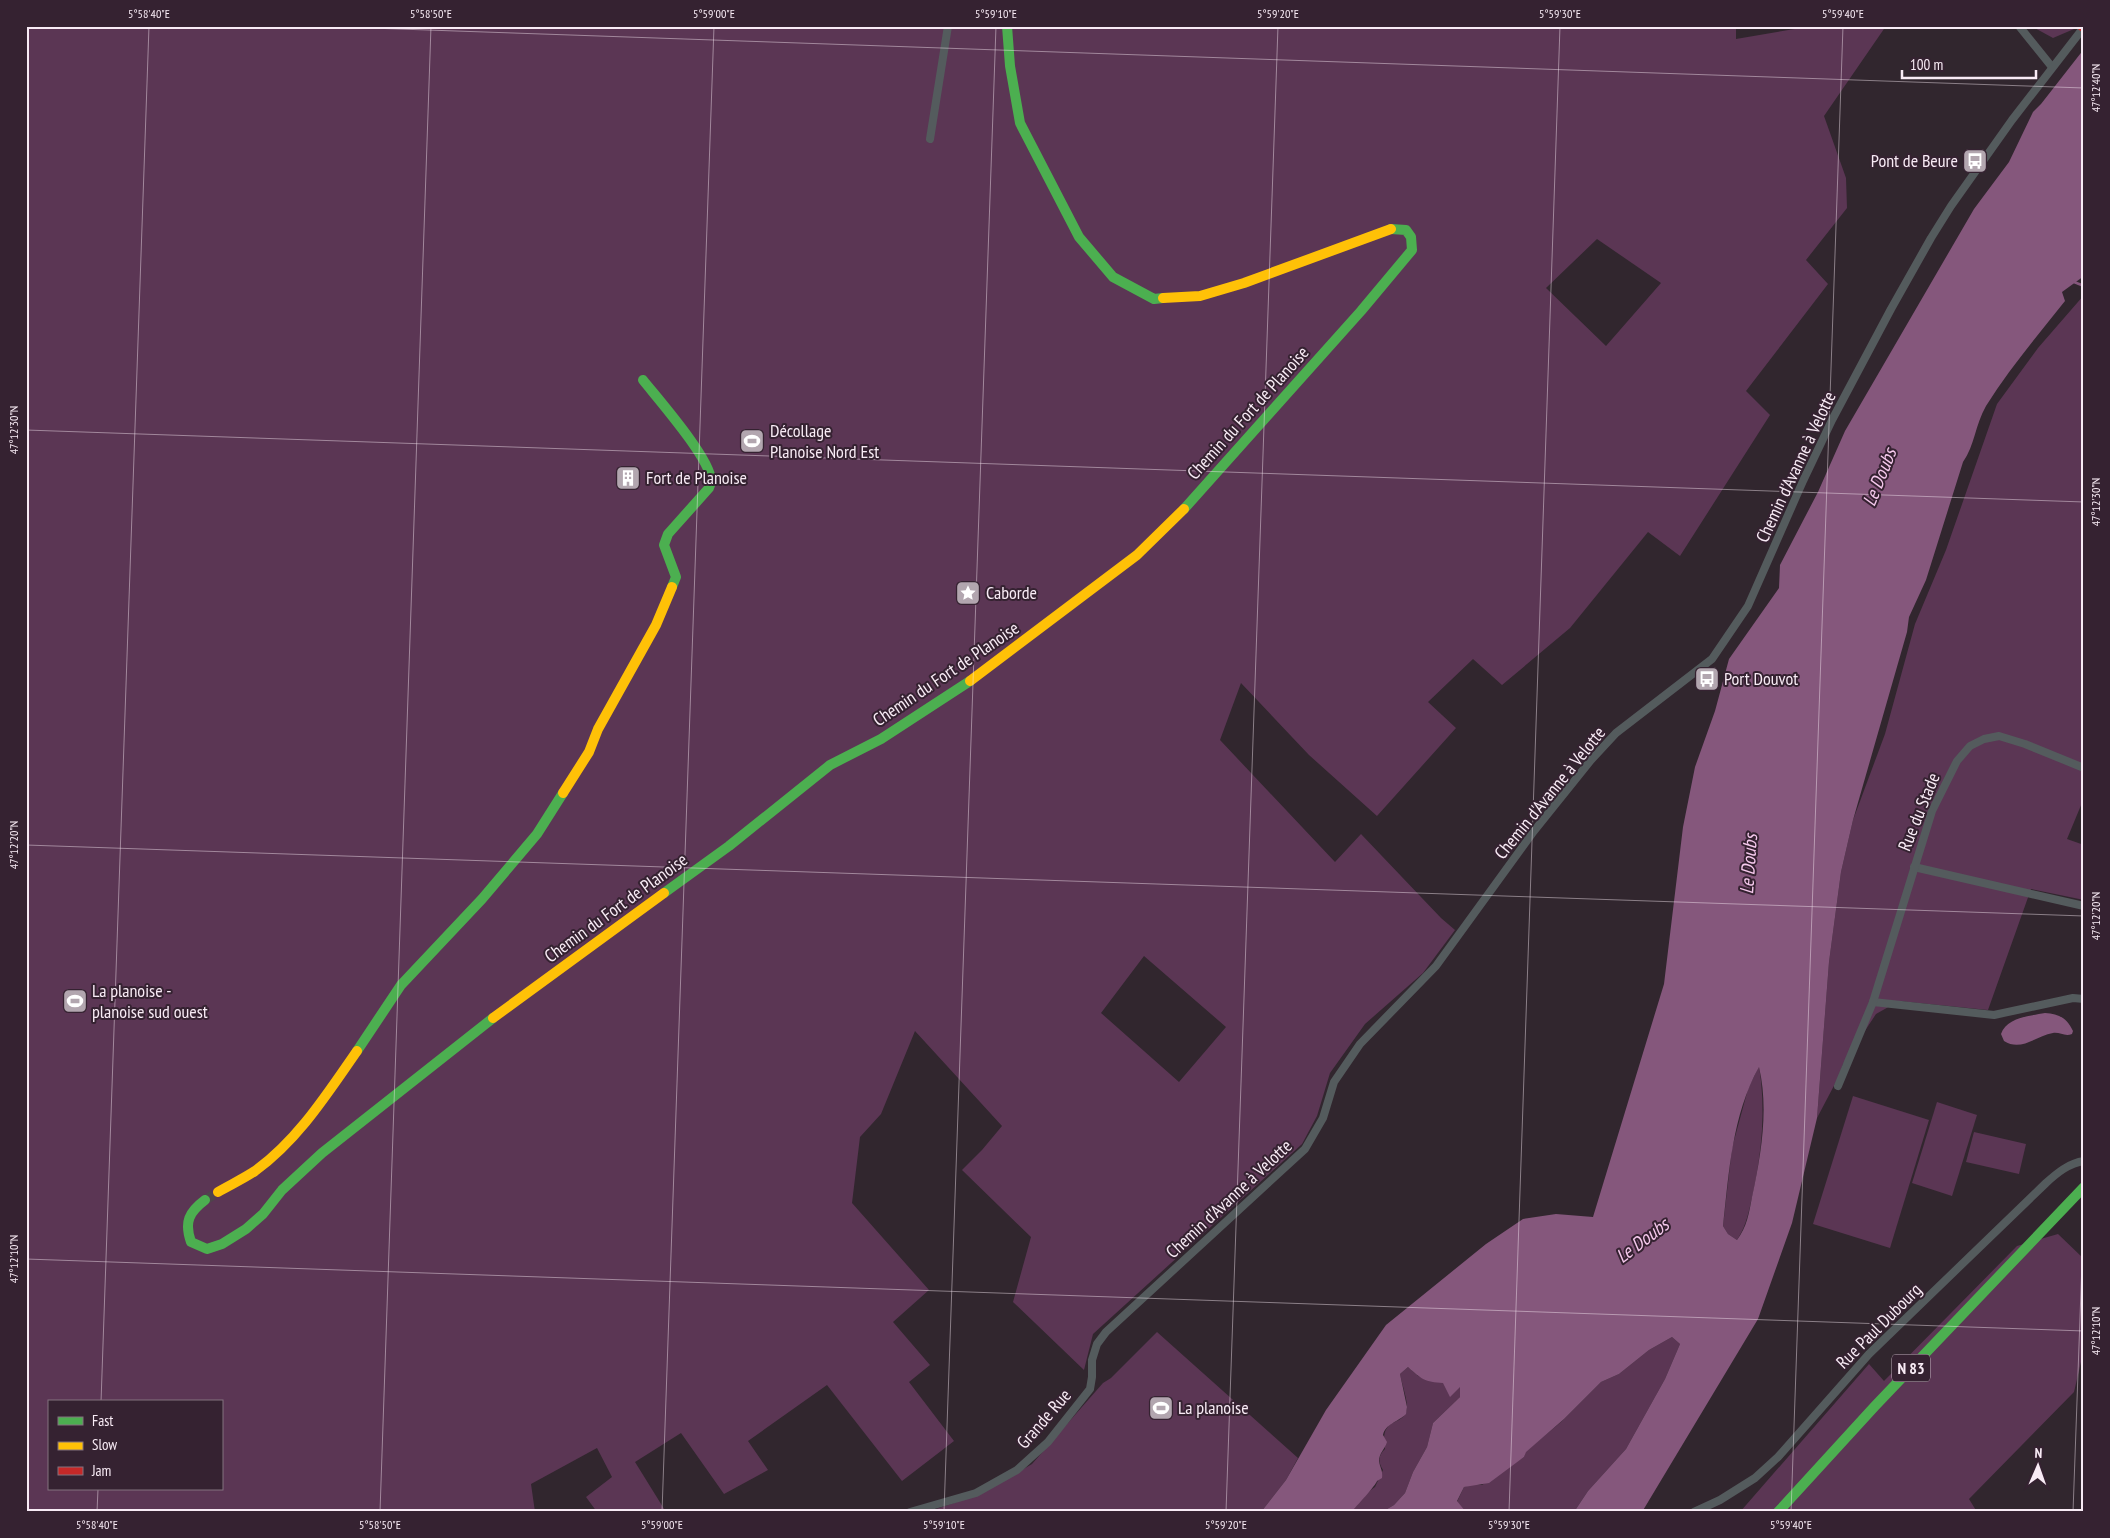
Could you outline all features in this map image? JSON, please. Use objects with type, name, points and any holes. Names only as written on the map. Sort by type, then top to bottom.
[{"type":"street","points":[[930,139],[948,26]]},
{"type":"street","name":"Chemin du Fort de Planoise","points":[[205,1200],[191,1212],[186,1224],[191,1242],[207,1248],[222,1244],[246,1229],[263,1214],[282,1190],[322,1153],[474,1031],[713,858],[830,765],[881,739],[936,705],[1137,556],[1177,516],[1361,310],[1412,250],[1411,237],[1406,230],[1389,229],[1244,283],[1200,296],[1154,299],[1136,290],[1113,277],[1079,238],[1020,123],[1010,66],[1007,26]]},
{"type":"street","points":[[2019,26],[2052,67]]},
{"type":"street","name":"Chemin d'Avanne à Velotte","points":[[1090,1388],[1092,1360],[1097,1344],[1106,1332],[1305,1149],[1323,1118],[1334,1082],[1360,1044],[1436,966],[1534,831],[1591,760],[1616,733],[1712,659],[1748,606],[1832,420],[1931,238],[1972,175],[2083,27]]},
{"type":"street","points":[[218,1192],[254,1171],[270,1158],[316,1111],[400,984],[482,899],[537,834],[589,752],[598,729],[656,626],[676,577],[664,545],[668,534],[709,488],[711,480],[702,461],[669,412],[643,380]]},
{"type":"street","name":"Rue du Stade","points":[[1838,1086],[1873,1002],[1932,811],[1958,761],[1970,746],[1984,739],[1999,736],[2025,744],[2084,768]]},
{"type":"street","name":"Rue du Stade","points":[[1914,867],[2084,906]]},
{"type":"street","points":[[1873,1002],[1994,1014],[2073,998],[2084,999]]},
{"type":"street","name":"Rue Paul Dubourg","points":[[1694,1512],[1720,1500],[1755,1478],[1778,1456],[1869,1354],[2046,1183],[2058,1172],[2076,1162],[2084,1161]]},
{"type":"street","name":"N 83","points":[[1778,1512],[1875,1406],[2084,1186]]},
{"type":"street","name":"Grande Rue","points":[[910,1512],[976,1493],[1017,1470],[1048,1442],[1090,1388]]},
{"type":"shaded area","points":[[26,26],[1736,26],[1736,39],[1812,26],[1886,26],[1824,116],[1846,178],[1847,208],[1806,260],[1828,284],[1746,391],[1770,415],[1680,556],[1648,532],[1570,628],[1502,685],[1473,659],[1428,702],[1456,728],[1377,816],[1309,755],[1241,683],[1220,740],[1335,862],[1361,834],[1441,918],[1455,930],[1423,973],[1365,1024],[1330,1073],[1317,1116],[1302,1144],[1093,1334],[1084,1370],[1013,1302],[1031,1237],[962,1170],[1002,1126],[915,1031],[881,1114],[860,1137],[852,1203],[929,1290],[893,1322],[930,1365],[909,1382],[954,1441],[902,1481],[827,1385],[748,1441],[768,1470],[724,1494],[681,1433],[635,1462],[666,1512],[597,1512],[586,1497],[612,1477],[597,1448],[531,1484],[535,1512],[26,1512]],"holes":[[[1597,239],[1661,283],[1606,346],[1546,288]],[[1144,956],[1226,1027],[1179,1082],[1101,1013]]]},
{"type":"shaded area","points":[[2031,26],[2068,26],[2074,29],[2053,38]]},
{"type":"shaded area","points":[[2084,295],[2084,798],[2067,839],[2084,845],[2084,900],[2031,889],[1988,1010],[1899,1001],[1876,1014],[1843,1064],[1838,1078],[1817,1118],[1829,962],[1841,872],[1853,820],[1885,734],[1915,624],[1946,550],[1997,404],[2038,348]]},
{"type":"shaded area","points":[[1759,1066],[1763,1114],[1759,1161],[1747,1217],[1737,1240],[1728,1234],[1723,1226],[1732,1148],[1748,1089]]},
{"type":"shaded area","points":[[1853,1096],[1929,1120],[1890,1248],[1813,1224]]},
{"type":"shaded area","points":[[1937,1102],[1977,1115],[1952,1196],[1912,1183]]},
{"type":"shaded area","points":[[1974,1132],[2026,1144],[2019,1174],[1966,1162]]},
{"type":"shaded area","points":[[2058,1234],[2084,1259],[2084,1349],[2074,1392],[1969,1499],[1977,1512],[1740,1512],[1869,1364],[1884,1381],[2017,1246]]},
{"type":"shaded area","name":"La planoise","points":[[1157,1332],[1298,1458],[1286,1480],[1261,1512],[927,1512],[981,1494],[1032,1464],[1103,1383],[1111,1378]]},
{"type":"shaded area","points":[[1672,1337],[1680,1344],[1665,1379],[1626,1449],[1588,1491],[1574,1512],[1466,1512],[1457,1502],[1464,1487],[1474,1484],[1482,1485],[1524,1457],[1525,1452],[1561,1422],[1601,1382],[1619,1374],[1649,1350]]},
{"type":"shaded area","points":[[1408,1367],[1418,1376],[1460,1386],[1460,1397],[1433,1423],[1427,1447],[1413,1472],[1405,1493],[1394,1505],[1382,1512],[1351,1512],[1364,1495],[1375,1487],[1383,1470],[1380,1459],[1385,1449],[1384,1438],[1386,1430],[1389,1425],[1403,1417],[1406,1413],[1407,1405],[1400,1374]]},
{"type":"water","name":"Le Doubs","points":[[2084,49],[2084,276],[2062,292],[2065,301],[2014,365],[1986,406],[1979,420],[1970,449],[1963,462],[1926,580],[1909,617],[1907,632],[1853,820],[1841,872],[1829,962],[1817,1118],[1792,1223],[1758,1319],[1642,1512],[1574,1512],[1588,1491],[1626,1449],[1665,1379],[1680,1344],[1672,1337],[1649,1350],[1619,1374],[1601,1382],[1564,1419],[1526,1452],[1524,1457],[1489,1483],[1464,1487],[1457,1501],[1466,1512],[1382,1512],[1394,1505],[1405,1493],[1413,1472],[1427,1447],[1433,1423],[1460,1397],[1460,1387],[1450,1397],[1443,1383],[1424,1379],[1408,1367],[1400,1374],[1407,1407],[1406,1414],[1386,1428],[1383,1435],[1387,1442],[1379,1458],[1382,1478],[1377,1481],[1351,1512],[1261,1512],[1286,1480],[1326,1410],[1386,1325],[1486,1244],[1523,1219],[1556,1214],[1593,1217],[1664,984],[1683,827],[1695,767],[1715,711],[1729,659],[1779,588],[1780,565],[1818,492],[1845,431],[1974,209],[2009,162],[2033,112]],"holes":[[[1759,1067],[1764,1116],[1758,1165],[1747,1220],[1737,1240],[1728,1234],[1723,1226],[1733,1145],[1743,1105]]]},
{"type":"water","points":[[2045,1013],[2054,1014],[2065,1020],[2073,1031],[2072,1034],[2053,1033],[2016,1045],[2004,1041],[2001,1034],[2008,1024],[2026,1016]]},
{"type":"waterway","points":[[2074,282],[2084,286]]},
{"type":"tunnel","points":[[205,1200],[218,1192]]},
{"type":"traffic: fast","points":[[1007,26],[1010,66],[1020,123],[1079,237],[1113,277],[1154,299],[1163,298]]},
{"type":"traffic: fast","points":[[1184,509],[1361,311],[1412,250],[1411,237],[1406,230],[1391,229]]},
{"type":"traffic: fast","points":[[643,380],[693,444],[702,458],[711,480],[709,488],[668,534],[664,545],[676,577],[672,587]]},
{"type":"traffic: fast","points":[[664,893],[729,846],[830,765],[881,739],[970,681]]},
{"type":"traffic: fast","points":[[357,1051],[401,985],[482,899],[537,834],[563,793]]},
{"type":"traffic: fast","points":[[205,1200],[189,1218],[188,1229],[191,1242],[207,1249],[222,1244],[246,1229],[263,1214],[282,1190],[322,1153],[493,1018]]},
{"type":"traffic: fast","points":[[1778,1512],[1875,1406],[2084,1187]]},
{"type":"traffic: slow","points":[[1163,298],[1200,296],[1244,283],[1391,229]]},
{"type":"traffic: slow","points":[[970,681],[1137,555],[1184,509]]},
{"type":"traffic: slow","points":[[563,793],[589,752],[598,729],[656,625],[672,587]]},
{"type":"traffic: slow","points":[[493,1018],[664,893]]},
{"type":"traffic: slow","points":[[218,1192],[255,1171],[285,1145],[311,1116],[357,1051]]},
{"type":"place","name":"Pont de Beure","points":[[1975,161]]},
{"type":"place","name":"Décollage Planoise Nord Est","points":[[752,441]]},
{"type":"place","name":"Fort de Planoise","points":[[628,478]]},
{"type":"place","name":"Caborde","points":[[968,593]]},
{"type":"place","name":"Port Douvot","points":[[1707,679]]},
{"type":"place","name":"La planoise - planoise sud ouest","points":[[75,1001]]},
{"type":"place","name":"La planoise","points":[[1161,1408]]}]
